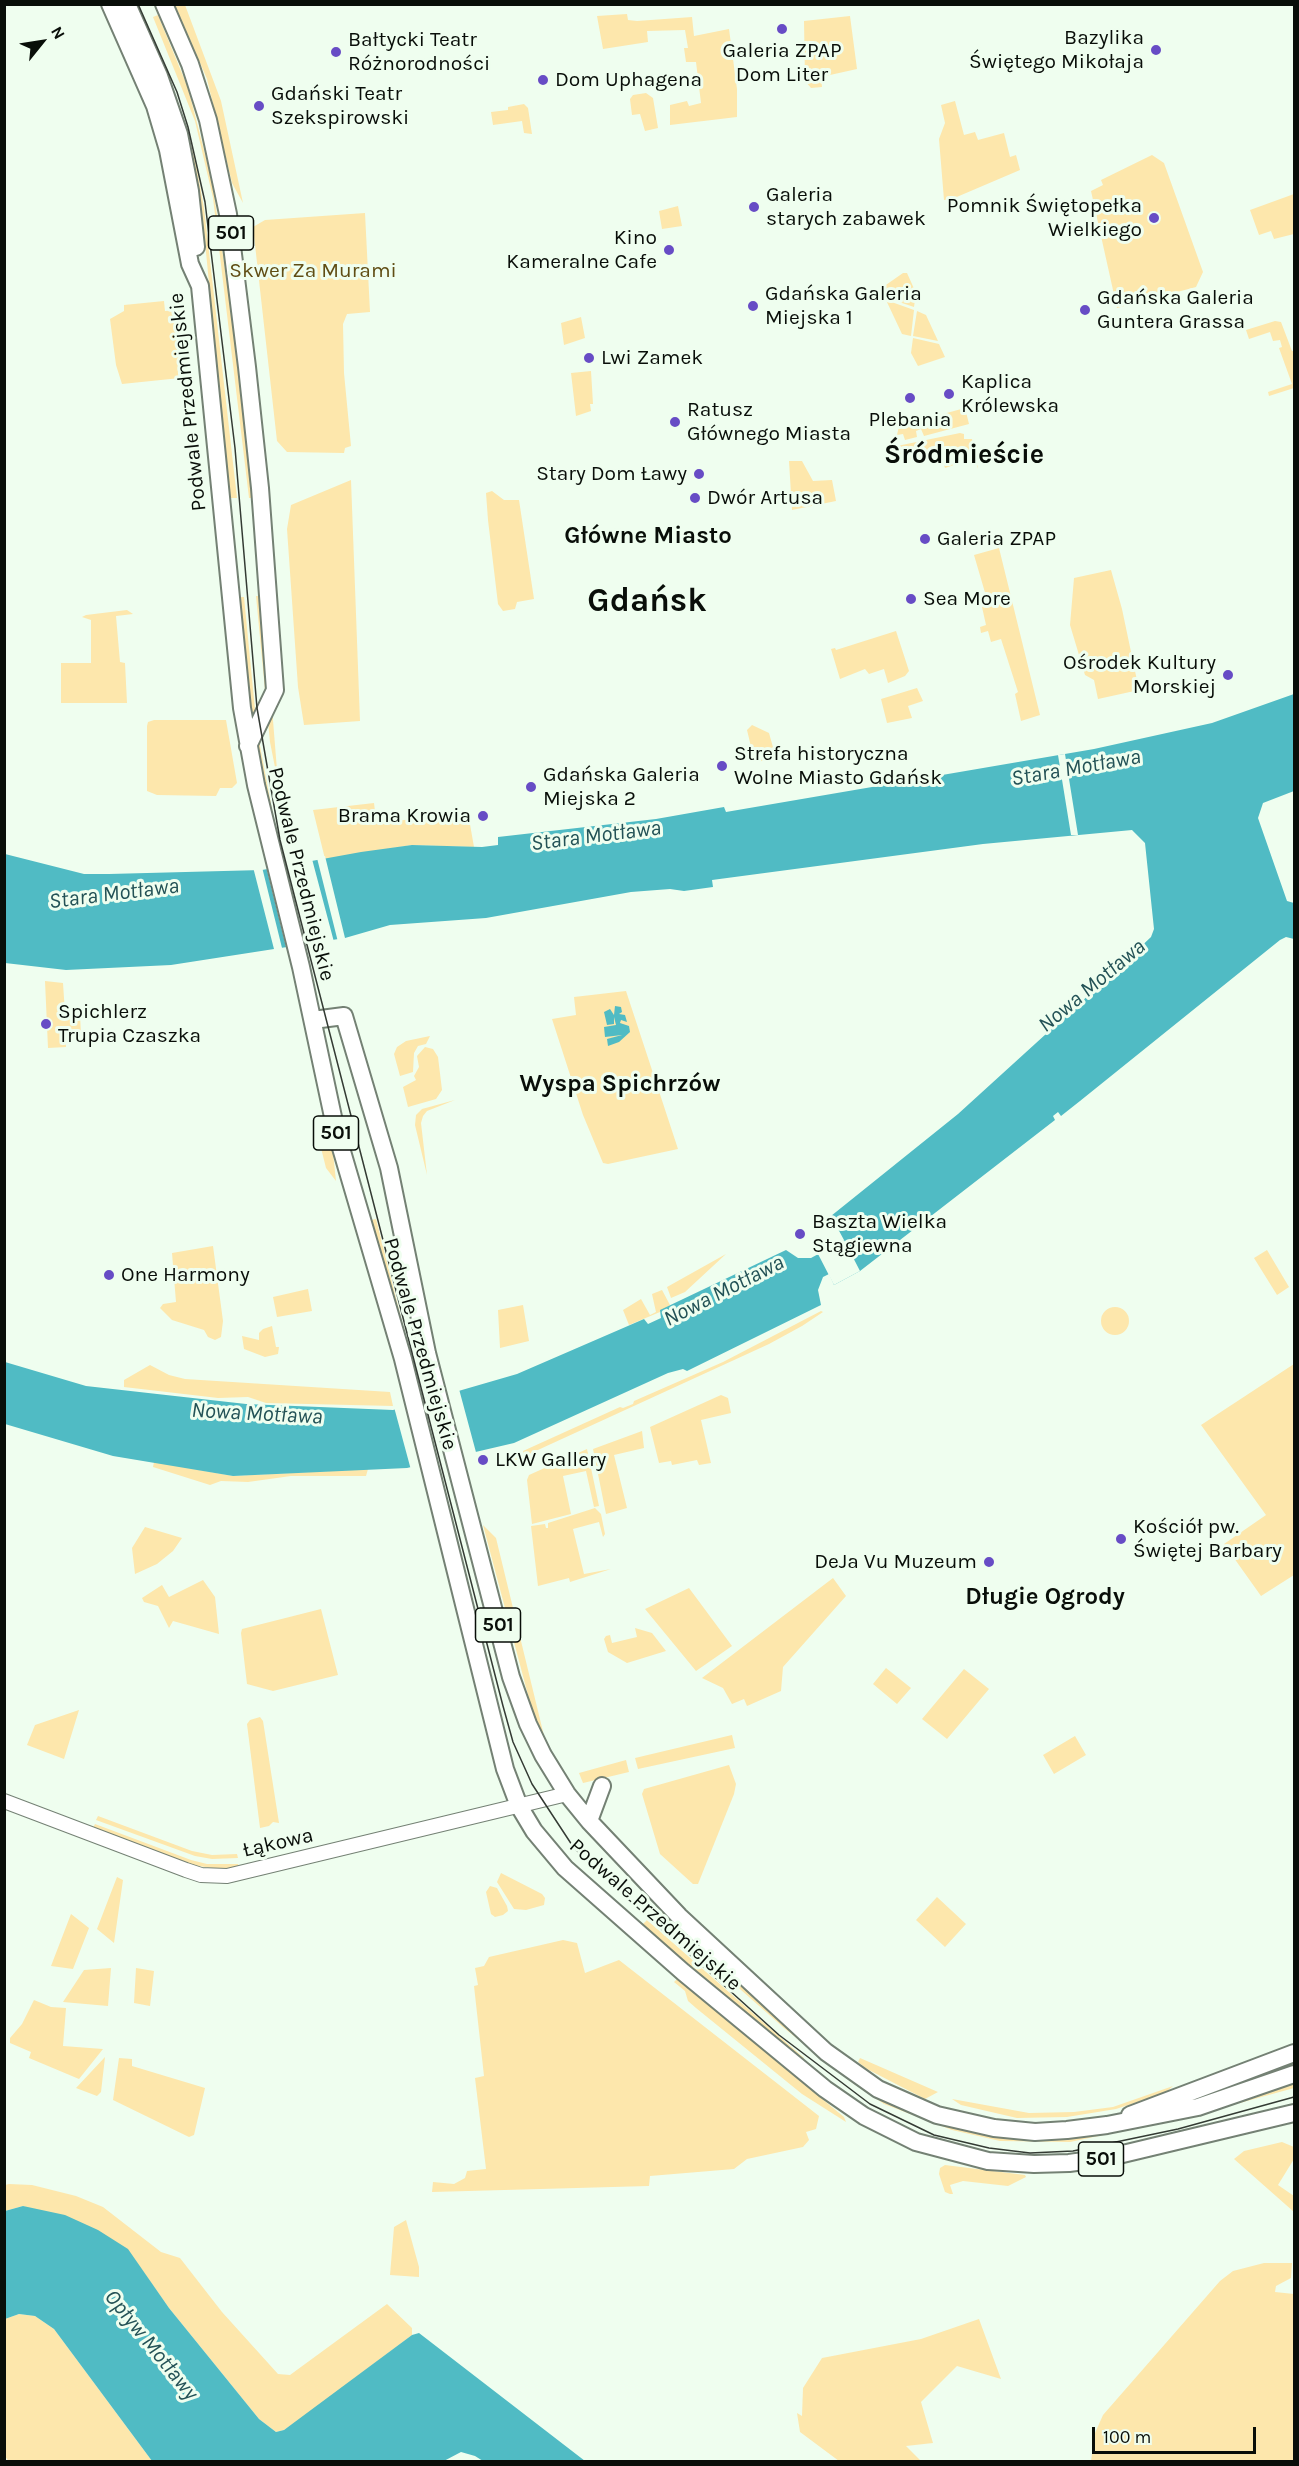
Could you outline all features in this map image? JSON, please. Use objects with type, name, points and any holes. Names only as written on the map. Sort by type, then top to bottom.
[{"type":"main road","name":"Podwale Przedmiejskie","points":[[110,4],[155,106],[168,150],[190,264],[200,286],[228,580],[248,746],[270,843],[313,1020],[336,1131],[403,1359],[442,1507],[465,1613],[502,1758],[519,1806],[534,1831],[565,1868],[683,1972],[825,2089],[864,2116],[915,2142],[988,2161],[1034,2164],[1069,2163],[1106,2158],[1294,2113]]},
{"type":"main road","points":[[127,4],[168,102],[185,159],[200,286]]},
{"type":"main road","name":"501","points":[[164,4],[203,100],[228,214],[260,488],[275,690],[248,746]]},
{"type":"main road","name":"Podwale Przedmiejskie","points":[[313,1020],[344,1016],[389,1168],[427,1353],[511,1677],[528,1724],[567,1794],[589,1821],[710,1945],[826,2052],[878,2089],[937,2115],[993,2128],[1035,2132],[1107,2125],[1198,2107],[1294,2074]]},
{"type":"main road","points":[[589,1821],[602,1786]]},
{"type":"main road","points":[[1107,2125],[1149,2106],[1294,2053]]},
{"type":"street","name":"Łąkowa","points":[[4,1802],[201,1875],[227,1876],[567,1794]]},
{"type":"green space","points":[[175,5],[185,5],[221,101],[243,203],[232,183],[207,79]]},
{"type":"green space","points":[[627,14],[628,20],[637,21],[692,17],[694,36],[729,29],[737,89],[737,117],[670,125],[670,105],[687,101],[689,106],[701,103],[696,62],[686,62],[684,48],[688,48],[685,30],[647,31],[648,42],[603,49],[597,16]]},
{"type":"green space","points":[[158,15],[188,88],[212,181],[241,378],[255,498],[249,498],[213,198],[195,121],[153,17]]},
{"type":"green space","points":[[850,16],[857,69],[821,77],[822,87],[811,88],[805,81],[804,21]]},
{"type":"green space","points":[[158,56],[183,117],[196,164],[204,208],[237,498],[230,498],[205,242],[194,167],[183,126]]},
{"type":"green space","points":[[646,93],[653,98],[658,128],[645,131],[640,114],[632,115],[630,99],[633,95]]},
{"type":"green space","points":[[955,101],[964,135],[975,132],[978,140],[1004,133],[1010,157],[1016,155],[1020,170],[952,199],[944,200],[939,139],[945,123],[941,105]]},
{"type":"green space","points":[[524,104],[528,108],[532,134],[524,133],[522,121],[493,125],[491,112],[508,110],[508,107]]},
{"type":"green space","points":[[1152,155],[1164,163],[1203,272],[1196,287],[1117,308],[1091,191],[1103,185],[1101,180]]},
{"type":"green space","points":[[1294,194],[1294,234],[1274,239],[1271,231],[1259,235],[1250,210]]},
{"type":"green space","points":[[678,206],[682,226],[662,229],[659,211]]},
{"type":"green space","name":"Skwer Za Murami","points":[[365,213],[370,312],[347,314],[343,324],[344,373],[351,446],[345,448],[344,453],[287,452],[277,441],[253,227],[265,220]]},
{"type":"green space","points":[[903,273],[907,273],[916,293],[914,307],[884,297],[882,293],[883,287]]},
{"type":"green space","points":[[180,299],[190,377],[122,384],[116,365],[110,319],[124,311],[124,305],[164,301],[165,311],[176,310],[175,300]]},
{"type":"green space","points":[[886,300],[914,310],[911,336],[902,334]]},
{"type":"green space","points":[[917,311],[926,315],[938,341],[913,336]]},
{"type":"green space","points":[[581,317],[585,338],[564,345],[561,323]]},
{"type":"green space","points":[[1275,321],[1281,322],[1292,351],[1294,351],[1294,388],[1269,396],[1268,392],[1292,384],[1279,348],[1282,347],[1280,340],[1273,341],[1270,332],[1249,339],[1246,330]]},
{"type":"green space","points":[[913,338],[939,344],[945,357],[918,366],[911,353]]},
{"type":"green space","points":[[591,371],[593,404],[590,404],[591,411],[576,416],[571,373]]},
{"type":"green space","points":[[965,408],[969,424],[924,436],[921,429],[916,431],[917,437],[905,440],[903,434],[897,435],[899,426]]},
{"type":"green space","points":[[964,434],[964,439],[972,439],[978,469],[973,456],[953,462],[954,465],[945,468],[939,451],[902,462],[897,446]]},
{"type":"green space","points":[[789,461],[802,461],[813,481],[832,480],[836,501],[792,510]]},
{"type":"green space","points":[[351,480],[360,721],[304,725],[298,687],[287,529],[291,505]]},
{"type":"green space","points":[[492,491],[504,500],[519,500],[534,599],[517,602],[515,609],[503,611],[498,604],[488,520],[486,493]]},
{"type":"green space","points":[[999,548],[1040,715],[1021,721],[1015,694],[1018,692],[1001,639],[991,642],[988,631],[981,633],[980,627],[986,625],[980,598],[986,596],[974,555]]},
{"type":"green space","points":[[1111,570],[1122,609],[1139,690],[1098,699],[1094,680],[1085,675],[1070,625],[1074,578]]},
{"type":"green space","points":[[256,596],[263,596],[277,770],[289,838],[270,742]]},
{"type":"green space","points":[[238,597],[244,597],[257,730],[278,841],[262,780],[249,707]]},
{"type":"green space","points":[[127,610],[133,614],[116,616],[120,662],[125,663],[127,703],[61,703],[61,663],[91,663],[91,620],[82,617]]},
{"type":"green space","points":[[896,631],[909,671],[905,676],[888,683],[884,669],[869,674],[865,669],[840,679],[831,649],[836,650]]},
{"type":"green space","points":[[917,688],[923,701],[908,706],[912,718],[887,723],[881,699]]},
{"type":"green space","points":[[154,720],[226,720],[237,783],[232,788],[220,788],[216,796],[157,795],[147,791],[147,726],[148,722]]},
{"type":"green space","points":[[752,725],[769,733],[776,758],[757,762],[754,759],[747,730]]},
{"type":"green space","points":[[374,803],[376,820],[393,818],[394,821],[468,813],[474,847],[412,845],[325,859],[313,810]]},
{"type":"green space","points":[[45,981],[63,983],[65,1013],[80,1015],[81,1034],[66,1039],[66,1047],[48,1048]]},
{"type":"green space","points":[[626,991],[678,1149],[608,1164],[603,1163],[583,1115],[552,1019],[576,1015],[574,997]]},
{"type":"green space","points":[[430,1036],[426,1044],[418,1046],[414,1053],[413,1072],[400,1076],[394,1054],[397,1047],[406,1041]]},
{"type":"green space","points":[[425,1047],[433,1049],[438,1057],[442,1090],[436,1099],[408,1107],[403,1087],[416,1080],[414,1076],[419,1067],[417,1056]]},
{"type":"green space","points":[[455,1100],[427,1111],[423,1116],[421,1123],[427,1175],[415,1125],[416,1115],[422,1109]]},
{"type":"green space","points":[[321,1127],[333,1153],[336,1181],[326,1168],[318,1136]]},
{"type":"green space","points":[[376,1219],[411,1357],[409,1358],[367,1221]]},
{"type":"green space","points":[[213,1246],[223,1321],[221,1337],[215,1340],[208,1337],[204,1330],[172,1320],[160,1308],[163,1304],[176,1302],[172,1253]]},
{"type":"green space","points":[[1267,1250],[1289,1287],[1277,1295],[1254,1258]]},
{"type":"green space","points":[[726,1254],[685,1292],[671,1298],[667,1287]]},
{"type":"green space","points":[[308,1289],[312,1311],[277,1317],[273,1297]]},
{"type":"green space","points":[[662,1290],[670,1305],[660,1312],[629,1325],[623,1310],[641,1299],[650,1315],[656,1312],[652,1294]]},
{"type":"green space","points":[[523,1305],[529,1341],[500,1348],[498,1310]]},
{"type":"green space","points":[[1115,1307],[1125,1311],[1129,1321],[1125,1331],[1115,1335],[1105,1331],[1101,1321],[1105,1311]]},
{"type":"green space","points":[[823,1312],[802,1326],[769,1344],[503,1466],[507,1458],[524,1454],[523,1451],[723,1362]]},
{"type":"green space","points":[[272,1326],[276,1347],[279,1347],[278,1354],[265,1357],[244,1349],[242,1336],[259,1340],[259,1333]]},
{"type":"green space","points":[[1294,1364],[1294,1575],[1261,1596],[1224,1544],[1266,1515],[1201,1425]]},
{"type":"green space","points":[[150,1365],[169,1375],[185,1379],[390,1392],[393,1406],[266,1403],[248,1397],[218,1398],[124,1387],[124,1380]]},
{"type":"green space","points":[[721,1395],[728,1398],[731,1413],[701,1420],[711,1463],[699,1465],[697,1460],[672,1465],[671,1461],[659,1463],[650,1427]]},
{"type":"green space","points":[[642,1431],[644,1448],[614,1455],[627,1508],[606,1514],[593,1449]]},
{"type":"green space","points":[[587,1449],[599,1506],[594,1507],[586,1471],[563,1476],[571,1514],[532,1524],[527,1480],[529,1475]]},
{"type":"green space","points":[[154,1462],[233,1476],[368,1469],[366,1476],[291,1476],[248,1482],[221,1481],[210,1485],[153,1467]]},
{"type":"green space","points":[[595,1508],[601,1514],[605,1534],[603,1537],[599,1522],[573,1529],[584,1574],[611,1569],[570,1582],[569,1578],[538,1586],[531,1526],[545,1524],[548,1528],[548,1523]]},
{"type":"green space","points":[[483,1525],[496,1538],[546,1744],[532,1710]]},
{"type":"green space","points":[[145,1527],[182,1538],[173,1551],[157,1564],[135,1574],[132,1548]]},
{"type":"green space","points":[[833,1578],[846,1596],[783,1667],[781,1691],[747,1706],[744,1699],[732,1704],[723,1688],[702,1678]]},
{"type":"green space","points":[[203,1580],[215,1597],[219,1634],[173,1621],[169,1628],[158,1606],[144,1602],[142,1598],[162,1585],[169,1597]]},
{"type":"green space","points":[[689,1588],[732,1646],[696,1671],[645,1609]]},
{"type":"green space","points":[[321,1609],[338,1675],[273,1691],[247,1684],[242,1629]]},
{"type":"green space","points":[[635,1628],[652,1633],[666,1651],[627,1663],[608,1652],[604,1639],[606,1636],[610,1635],[612,1643],[637,1637]]},
{"type":"green space","points":[[886,1668],[911,1688],[897,1704],[873,1684]]},
{"type":"green space","points":[[964,1669],[989,1689],[947,1739],[922,1719]]},
{"type":"green space","points":[[79,1710],[64,1759],[27,1745],[35,1725]]},
{"type":"green space","points":[[260,1717],[263,1721],[279,1823],[273,1822],[269,1826],[260,1828],[247,1724],[250,1720]]},
{"type":"green space","points":[[732,1735],[735,1748],[638,1769],[635,1758]]},
{"type":"green space","points":[[1075,1736],[1086,1755],[1054,1774],[1043,1755]]},
{"type":"green space","points":[[626,1760],[629,1772],[583,1783],[579,1773]]},
{"type":"green space","points":[[729,1765],[736,1784],[734,1794],[698,1884],[693,1884],[660,1854],[642,1794],[644,1789]]},
{"type":"green space","points":[[98,1816],[192,1851],[212,1855],[237,1854],[238,1858],[212,1859],[195,1856],[96,1820]]},
{"type":"green space","points":[[95,1824],[191,1860],[207,1864],[238,1864],[239,1867],[220,1869],[191,1865],[93,1828]]},
{"type":"green space","points":[[501,1873],[542,1894],[545,1898],[544,1905],[526,1910],[514,1909],[497,1882]]},
{"type":"green space","points":[[117,1877],[123,1880],[114,1943],[97,1929]]},
{"type":"green space","points":[[490,1886],[497,1888],[507,1906],[508,1911],[503,1915],[495,1917],[491,1914],[486,1892]]},
{"type":"green space","points":[[937,1897],[966,1924],[945,1947],[916,1920]]},
{"type":"green space","points":[[660,1906],[826,2059],[993,2134],[1227,2105],[1294,2082],[1294,2088],[1189,2117],[1070,2142],[1000,2141],[952,2130],[884,2104],[850,2081],[784,2028],[654,1913]]},
{"type":"green space","points":[[71,1914],[89,1928],[73,1969],[51,1966]]},
{"type":"green space","points":[[647,1920],[804,2058],[802,2060],[641,1926]]},
{"type":"green space","points":[[563,1940],[577,1943],[585,1973],[619,1960],[819,2116],[816,2129],[806,2132],[809,2140],[803,2147],[747,2159],[734,2169],[650,2176],[649,2186],[432,2192],[433,2182],[454,2184],[465,2178],[467,2171],[486,2169],[475,2078],[484,2076],[474,1986],[478,1985],[475,1968],[484,1966],[489,1957]]},
{"type":"green space","points":[[111,1968],[108,2006],[63,2002],[84,1970]]},
{"type":"green space","points":[[136,1968],[154,1971],[150,2006],[134,2003]]},
{"type":"green space","points":[[677,1979],[844,2117],[846,2122],[802,2094],[696,2008],[688,2001],[685,1991],[674,1982]]},
{"type":"green space","points":[[34,2000],[51,2007],[66,2008],[63,2046],[103,2049],[79,2079],[29,2058],[31,2052],[10,2043],[10,2038],[22,2024]]},
{"type":"green space","points":[[105,2057],[101,2092],[97,2096],[76,2088]]},
{"type":"green space","points":[[119,2058],[132,2059],[132,2066],[205,2088],[194,2135],[189,2137],[113,2100]]},
{"type":"green space","points":[[860,2058],[938,2092],[925,2099],[867,2069],[858,2062]]},
{"type":"green space","points":[[1173,2086],[1165,2093],[1116,2109],[1067,2117],[1017,2118],[961,2105],[952,2099],[1029,2113],[1074,2112],[1113,2107]]},
{"type":"green space","points":[[1282,2142],[1294,2147],[1294,2159],[1278,2185],[1294,2196],[1294,2212],[1234,2159],[1244,2151]]},
{"type":"green space","points":[[945,2165],[1025,2175],[1026,2177],[1008,2186],[963,2181],[950,2185],[953,2194],[950,2194],[945,2192],[939,2174],[940,2168]]},
{"type":"green space","points":[[5,2185],[32,2185],[76,2196],[103,2207],[161,2252],[180,2258],[222,2312],[278,2374],[290,2375],[387,2304],[412,2328],[412,2335],[309,2413],[284,2430],[276,2432],[259,2419],[169,2308],[127,2249],[23,2206],[5,2211]]},
{"type":"green space","points":[[406,2220],[419,2267],[419,2277],[390,2275],[394,2227]]},
{"type":"green space","points":[[1264,2263],[1292,2263],[1291,2278],[1276,2286],[1275,2292],[1294,2294],[1294,2461],[1091,2461],[1095,2433],[1103,2415],[1220,2281],[1233,2271]]},
{"type":"green space","points":[[19,2314],[35,2316],[54,2329],[152,2461],[9,2462],[5,2456],[5,2319]]},
{"type":"green space","points":[[979,2319],[1001,2379],[957,2366],[921,2402],[933,2443],[906,2446],[921,2461],[839,2461],[800,2432],[797,2413],[802,2416],[803,2388],[822,2358],[921,2339]]},
{"type":"water","points":[[1294,694],[1294,791],[1263,803],[1258,818],[1287,901],[1294,903],[1294,939],[1286,937],[1280,940],[1061,1116],[1058,1112],[1053,1116],[1055,1120],[860,1271],[834,1285],[829,1274],[823,1277],[818,1290],[821,1305],[687,1371],[683,1369],[668,1373],[514,1443],[407,1468],[233,1476],[113,1456],[5,1424],[5,1362],[86,1386],[246,1404],[393,1410],[517,1374],[644,1319],[648,1324],[661,1318],[660,1310],[786,1250],[798,1258],[811,1258],[844,1240],[831,1216],[958,1114],[1113,973],[1151,937],[1154,929],[1145,843],[1132,830],[983,844],[712,880],[713,887],[684,891],[670,889],[631,892],[486,918],[390,925],[345,938],[171,965],[66,970],[5,963],[5,854],[84,874],[109,874],[262,870],[412,845],[482,847],[498,845],[498,837],[656,819],[724,807],[726,812],[1094,749],[1212,723]]},
{"type":"water","points":[[615,1006],[621,1007],[622,1012],[619,1014],[625,1015],[627,1022],[621,1020],[620,1023],[629,1026],[630,1032],[619,1042],[608,1046],[607,1039],[622,1035],[605,1037],[604,1027],[616,1025],[614,1017],[614,1024],[607,1025],[604,1012],[610,1009],[614,1015]]},
{"type":"water","name":"Opływ Motławy","points":[[23,2206],[65,2215],[98,2230],[128,2249],[169,2308],[259,2419],[276,2432],[284,2430],[412,2335],[419,2333],[585,2461],[483,2461],[461,2452],[442,2462],[152,2461],[54,2329],[35,2316],[19,2314],[5,2319],[5,2211]]},
{"type":"pier","points":[[1065,754],[1078,835],[1071,835],[1058,755]]},
{"type":"pier","points":[[325,856],[346,940],[338,942],[317,858]]},
{"type":"pier","points":[[312,859],[334,942],[287,951],[266,866]]},
{"type":"pier","points":[[253,867],[262,867],[283,952],[275,953]]},
{"type":"pier","points":[[844,1240],[860,1271],[834,1285],[818,1254]]},
{"type":"pier","points":[[459,1389],[477,1456],[411,1470],[394,1407]]},
{"type":"tram line","points":[[138,4],[177,92],[188,127],[205,202],[235,448],[257,708],[280,840],[503,1706],[513,1742],[532,1784],[572,1845],[588,1863],[779,2035],[870,2104],[934,2135],[989,2148],[1030,2153],[1073,2151],[1178,2129],[1294,2097]]},
{"type":"place","name":"Galeria ZPAP Dom Liter","points":[[782,29]]},
{"type":"place","name":"Bazylika Świętego Mikołaja","points":[[1156,50]]},
{"type":"place","name":"Bałtycki Teatr Różnorodności","points":[[336,52]]},
{"type":"place","name":"Dom Uphagena","points":[[543,80]]},
{"type":"place","name":"Gdański Teatr Szekspirowski","points":[[259,106]]},
{"type":"place","name":"Galeria starych zabawek","points":[[754,207]]},
{"type":"place","name":"Pomnik Świętopełka Wielkiego","points":[[1154,218]]},
{"type":"place","name":"Kino Kameralne Cafe","points":[[669,250]]},
{"type":"place","name":"Gdańska Galeria Miejska 1","points":[[753,306]]},
{"type":"place","name":"Gdańska Galeria Guntera Grassa","points":[[1085,310]]},
{"type":"place","name":"Lwi Zamek","points":[[589,358]]},
{"type":"place","name":"Kaplica Królewska","points":[[949,394]]},
{"type":"place","name":"Plebania","points":[[910,398]]},
{"type":"place","name":"Ratusz Głównego Miasta","points":[[675,422]]},
{"type":"place","name":"Stary Dom Ławy","points":[[699,474]]},
{"type":"place","name":"Dwór Artusa","points":[[695,498]]},
{"type":"place","name":"Galeria ZPAP","points":[[925,539]]},
{"type":"place","name":"Sea More","points":[[911,599]]},
{"type":"place","name":"Ośrodek Kultury Morskiej","points":[[1228,675]]},
{"type":"place","name":"Strefa historyczna Wolne Miasto Gdańsk","points":[[722,766]]},
{"type":"place","name":"Gdańska Galeria Miejska 2","points":[[531,787]]},
{"type":"place","name":"Brama Krowia","points":[[483,816]]},
{"type":"place","name":"Spichlerz Trupia Czaszka","points":[[46,1024]]},
{"type":"place","name":"Baszta Wielka Stągiewna","points":[[800,1234]]},
{"type":"place","name":"One Harmony","points":[[109,1275]]},
{"type":"place","name":"LKW Gallery","points":[[483,1460]]},
{"type":"place","name":"Kościół pw. Świętej Barbary","points":[[1121,1539]]},
{"type":"place","name":"DeJa Vu Muzeum","points":[[989,1562]]},
{"type":"district","name":"Śródmieście","points":[[964,455]]},
{"type":"district","name":"Główne Miasto","points":[[648,536]]},
{"type":"district","name":"Gdańsk","points":[[647,602]]},
{"type":"district","name":"Wyspa Spichrzów","points":[[620,1084]]},
{"type":"district","name":"Długie Ogrody","points":[[1045,1597]]},
{"type":"water label","name":"Stara Motława","points":[[1076,768]]},
{"type":"water label","name":"Stara Motława","points":[[596,836]]},
{"type":"water label","name":"Stara Motława","points":[[114,894]]},
{"type":"water label","name":"Nowa Motława","points":[[1092,986]]},
{"type":"water label","name":"Nowa Motława","points":[[724,1291]]},
{"type":"water label","name":"Nowa Motława","points":[[257,1414]]}]
